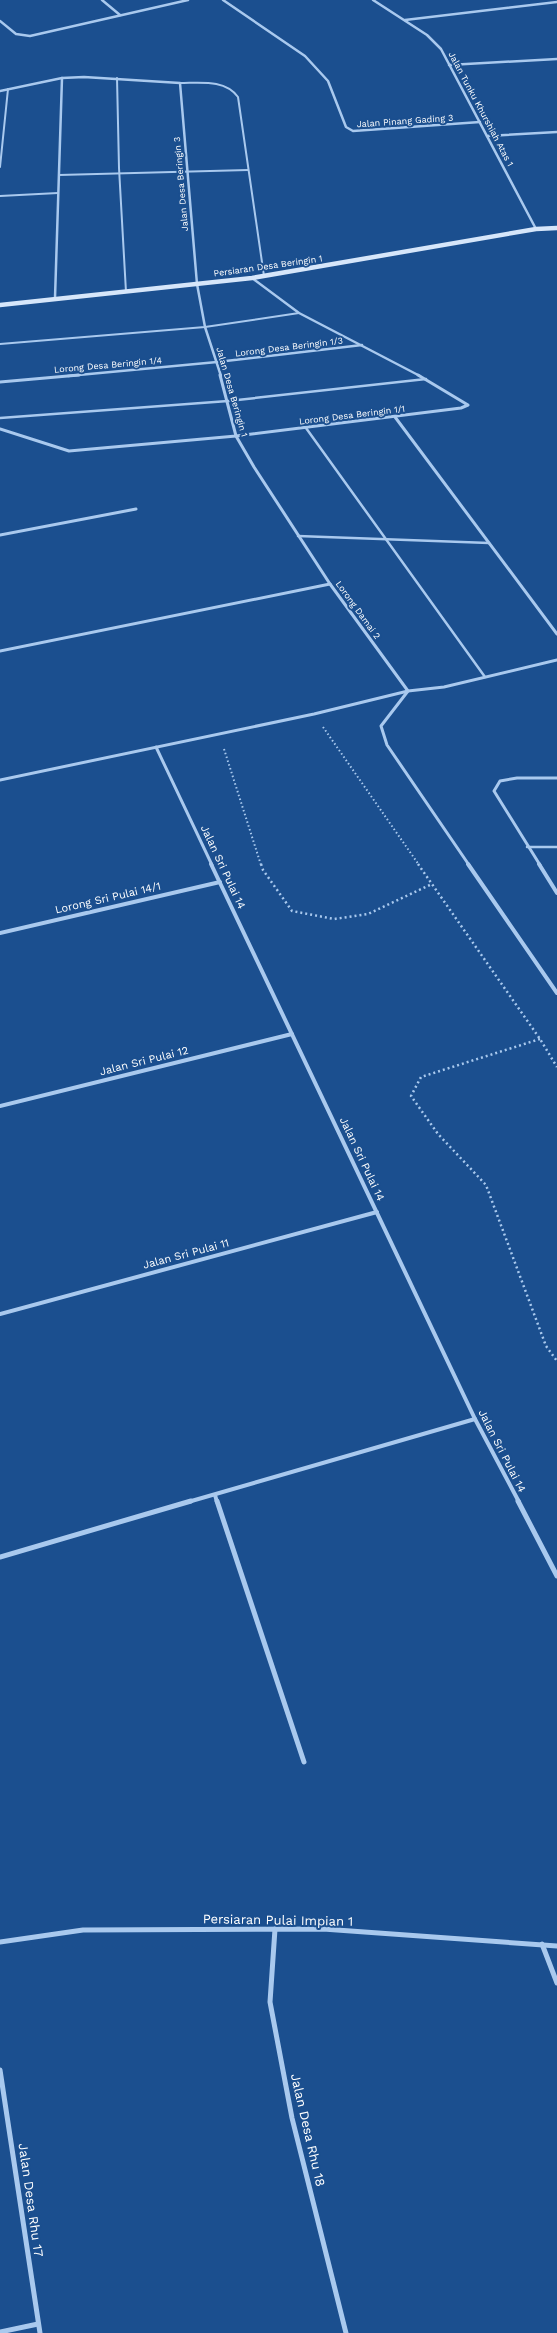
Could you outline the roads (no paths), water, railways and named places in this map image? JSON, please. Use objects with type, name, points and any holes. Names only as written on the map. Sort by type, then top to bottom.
[{"type":"main road","name":"Persiaran Desa Beringin 1","points":[[0,305],[252,278],[536,229],[557,228]]},
{"type":"street","points":[[102,0],[120,15]]},
{"type":"street","points":[[0,21],[16,34],[24,36],[188,0]]},
{"type":"street","name":"Jalan Pinang Gading 3","points":[[223,0],[306,56],[328,81],[346,127],[353,131],[480,122]]},
{"type":"street","name":"Jalan Tunku Khurshiah Atas 1","points":[[373,0],[427,35],[441,49],[536,229]]},
{"type":"street","points":[[405,20],[557,2]]},
{"type":"street","points":[[449,65],[557,59]]},
{"type":"street","points":[[55,298],[62,78]]},
{"type":"street","points":[[0,91],[62,78],[117,78],[180,83]]},
{"type":"street","name":"Jalan Desa Beringin 3","points":[[180,83],[197,284]]},
{"type":"street","points":[[487,136],[557,132]]},
{"type":"street","points":[[252,278],[299,313],[426,379]]},
{"type":"street","name":"Jalan Desa Beringin 1","points":[[197,284],[205,327],[217,362],[236,436],[298,536]]},
{"type":"street","name":"Lorong Desa Beringin 1/3","points":[[217,362],[362,345]]},
{"type":"street","name":"Lorong Desa Beringin 1/4","points":[[0,382],[217,362]]},
{"type":"street","name":"Lorong Desa Beringin 1/1","points":[[0,429],[69,451],[236,436],[306,428],[460,408],[468,405],[426,379]]},
{"type":"street","points":[[395,417],[557,634]]},
{"type":"street","points":[[0,535],[136,509]]},
{"type":"street","name":"Lorong Damai 2","points":[[298,536],[330,584],[408,691]]},
{"type":"street","points":[[0,650],[330,584]]},
{"type":"street","points":[[0,780],[314,714],[408,691],[444,687],[557,660]]},
{"type":"street","points":[[408,691],[381,726],[387,746],[557,993]]},
{"type":"street","name":"Jalan Sri Pulai 14","points":[[156,747],[475,1419],[557,1576]]},
{"type":"street","points":[[557,778],[517,778],[500,781],[494,790],[527,847],[557,893]]},
{"type":"street","name":"Lorong Sri Pulai 14/1","points":[[0,933],[220,882]]},
{"type":"street","name":"Jalan Sri Pulai 12","points":[[0,1106],[292,1034]]},
{"type":"street","name":"Jalan Sri Pulai 11","points":[[0,1314],[377,1212]]},
{"type":"street","points":[[0,1557],[475,1419]]},
{"type":"street","points":[[215,1495],[304,1762]]},
{"type":"street","name":"Persiaran Pulai Impian 1","points":[[0,1942],[84,1930],[275,1929],[323,1930],[557,1946]]},
{"type":"street","name":"Jalan Desa Rhu 18","points":[[275,1929],[270,2002],[292,2118],[346,2333]]},
{"type":"street","points":[[542,1944],[557,1983]]},
{"type":"street","name":"Jalan Desa Rhu 17","points":[[0,2070],[40,2333]]},
{"type":"street","points":[[0,2332],[38,2324]]},
{"type":"lane","points":[[117,78],[126,292]]},
{"type":"lane","points":[[180,83],[228,86],[235,90],[238,97],[264,276]]},
{"type":"lane","points":[[0,168],[8,89]]},
{"type":"lane","points":[[59,175],[248,170]]},
{"type":"lane","points":[[0,196],[58,193]]},
{"type":"lane","points":[[0,344],[205,327],[299,313]]},
{"type":"lane","points":[[0,418],[228,401],[426,379]]},
{"type":"lane","points":[[306,428],[389,541],[485,677]]},
{"type":"lane","points":[[298,536],[389,541],[489,543]]},
{"type":"lane","points":[[527,847],[557,847]]}]
